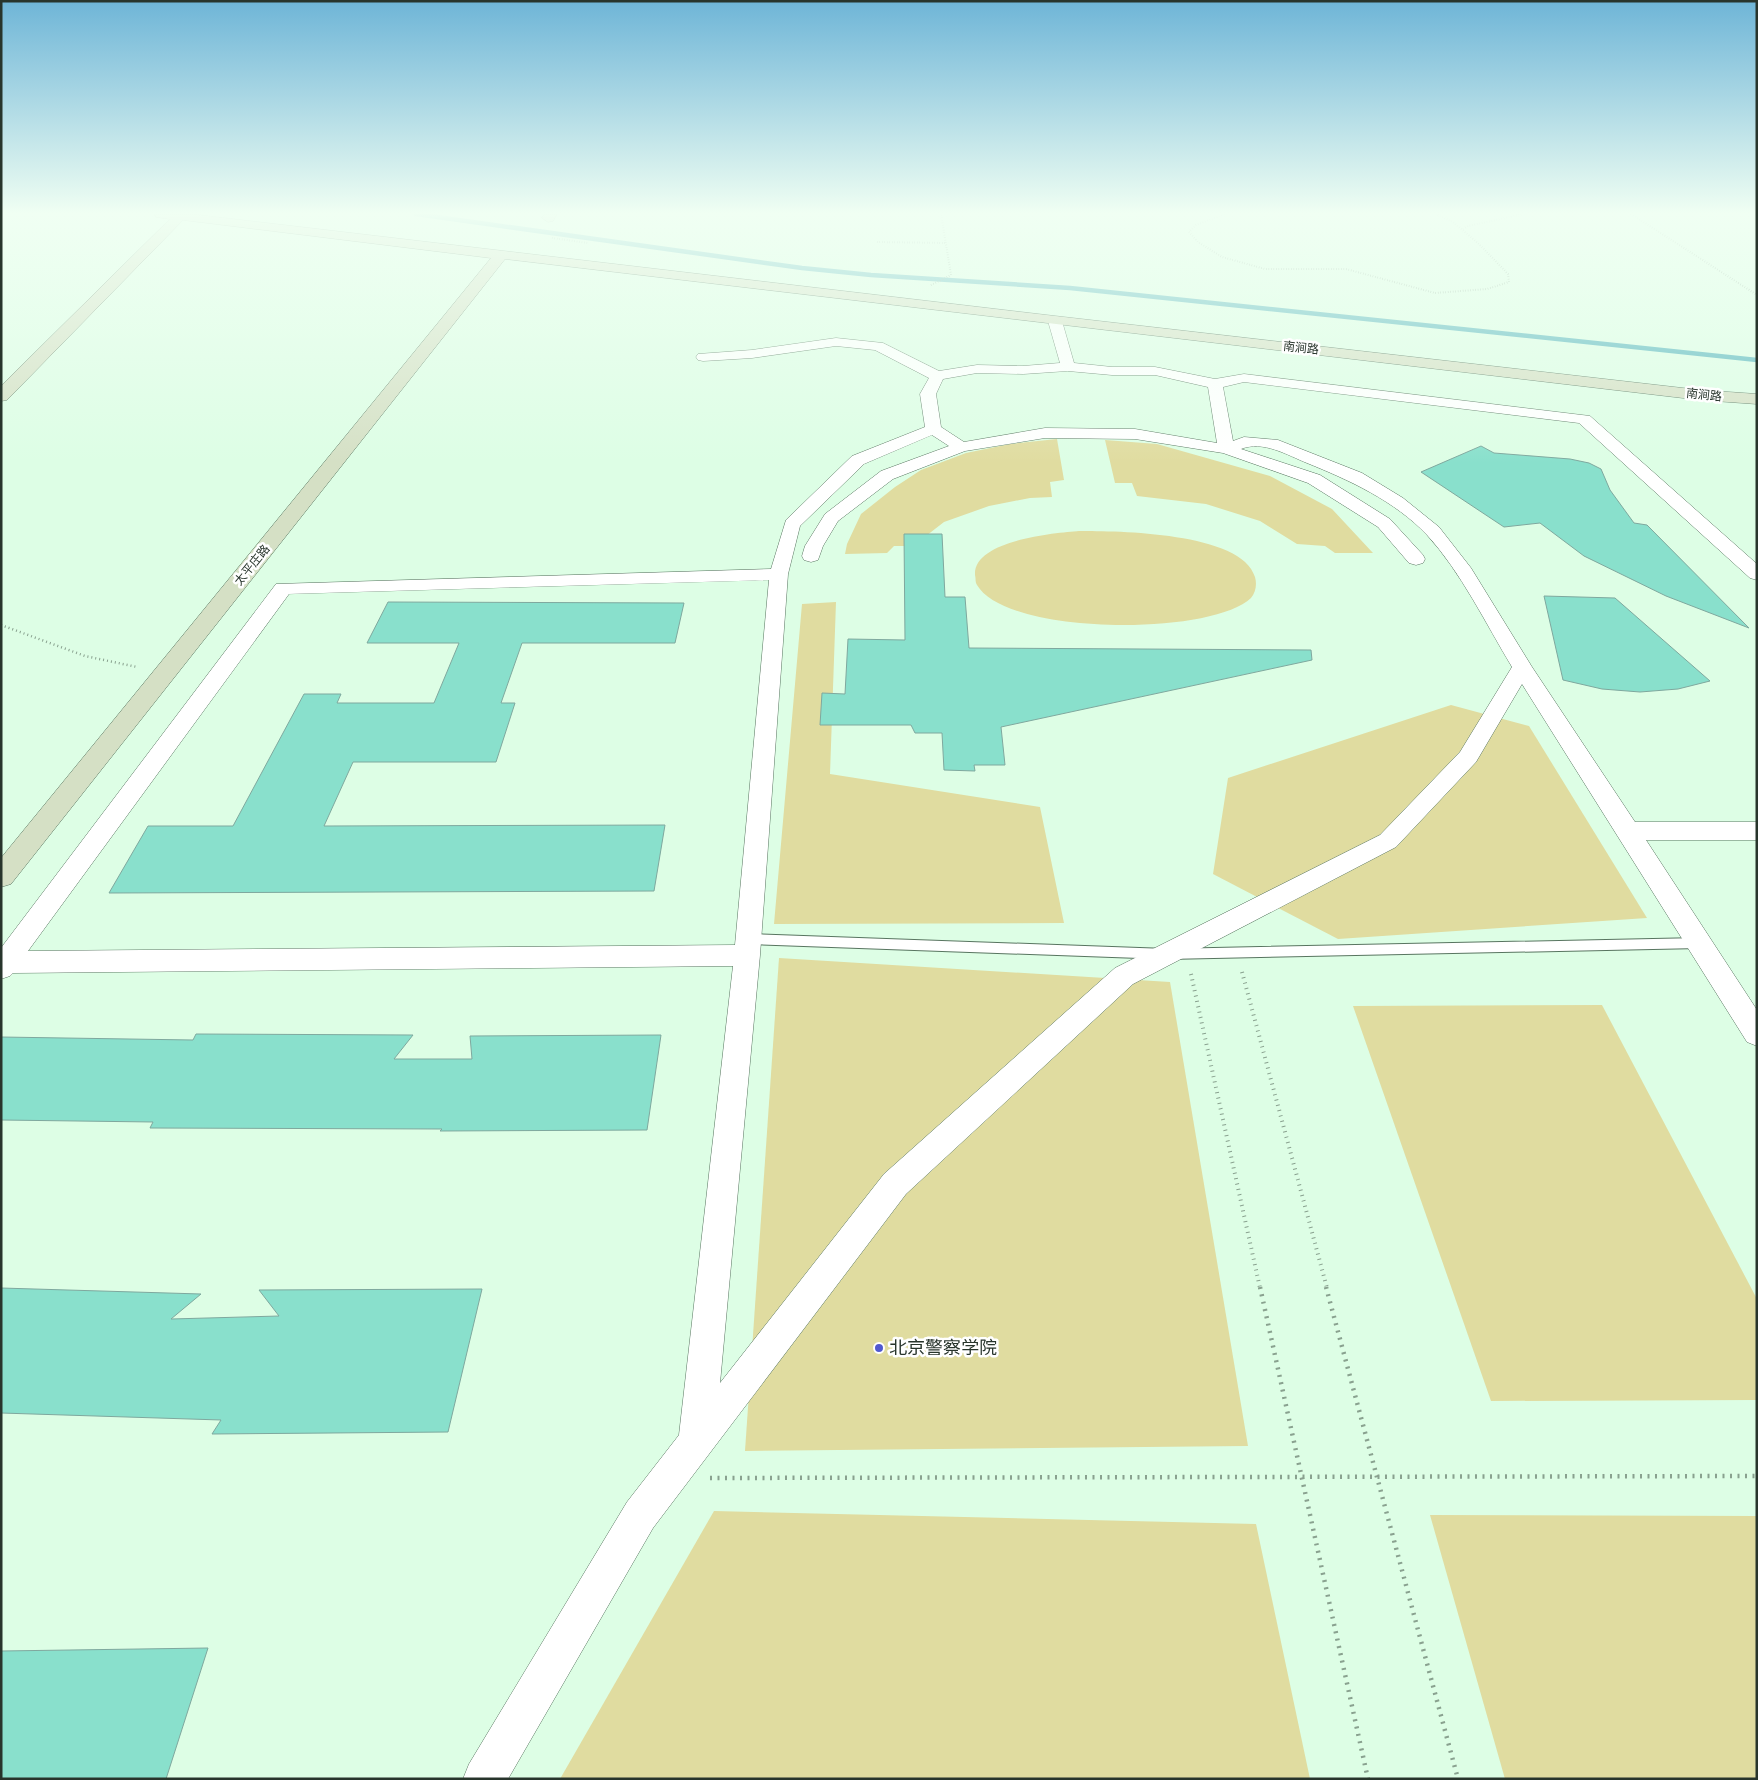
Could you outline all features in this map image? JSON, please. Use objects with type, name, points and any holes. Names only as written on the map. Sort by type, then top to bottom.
[{"type":"main road","points":[[1,396],[99,297]]},
{"type":"main road","name":"太平庄路","points":[[1,877],[466,297]]},
{"type":"main road","name":"南涧路","points":[[863,297],[1700,395],[1757,399]]},
{"type":"street","points":[[1055,320],[1068,367]]},
{"type":"street","points":[[703,357],[752,354],[836,342],[878,346],[937,376],[977,369],[1023,370],[1068,367],[1155,372],[1215,384],[1244,378],[1584,419],[1757,574]]},
{"type":"street","points":[[937,376],[928,394],[933,429],[961,447]]},
{"type":"street","points":[[1215,384],[1226,449]]},
{"type":"street","points":[[696,1443],[748,947],[779,574],[792,524],[858,460],[933,429]]},
{"type":"street","points":[[811,556],[814,546],[831,518],[887,475],[961,447],[1045,433],[1126,434],[1226,449],[1314,479],[1384,523],[1416,559]]},
{"type":"street","points":[[1226,449],[1244,442],[1272,443],[1356,477],[1398,502],[1433,531],[1462,568],[1522,667],[1757,1034]]},
{"type":"street","points":[[3,965],[283,588],[779,574]]},
{"type":"street","points":[[484,1779],[640,1515],[895,1184],[1124,976],[1177,954],[1388,840],[1468,757],[1522,667]]},
{"type":"street","points":[[1626,831],[1757,831]]},
{"type":"street","points":[[3,965],[748,947]]},
{"type":"lane","points":[[748,947],[1177,954],[1700,944]]},
{"type":"path","points":[[1,625],[88,658],[117,666],[168,669]]},
{"type":"path","points":[[1237,952],[1458,1779]]},
{"type":"path","points":[[1177,954],[1302,1477],[1368,1779]]},
{"type":"path","points":[[669,1478],[1757,1476]]},
{"type":"shaded area","points":[[1057,439],[1064,480],[1050,482],[1052,497],[1030,498],[989,506],[944,522],[913,546],[894,546],[887,553],[845,554],[847,544],[861,514],[895,487],[921,470],[966,453],[1010,444]]},
{"type":"shaded area","points":[[1105,440],[1157,444],[1270,476],[1332,509],[1373,553],[1335,553],[1325,546],[1297,544],[1260,521],[1206,504],[1137,496],[1132,483],[1115,483]]},
{"type":"shaded area","points":[[1079,531],[1148,534],[1204,543],[1227,551],[1245,562],[1255,577],[1255,591],[1251,598],[1229,610],[1196,619],[1155,624],[1110,625],[1066,622],[1027,614],[996,602],[976,584],[975,575],[978,563],[987,554],[1001,546],[1035,537]]},
{"type":"shaded area","points":[[836,602],[830,774],[1040,807],[1064,923],[774,924],[802,604]]},
{"type":"shaded area","points":[[1451,705],[1529,726],[1647,918],[1338,939],[1213,874],[1228,778]]},
{"type":"shaded area","points":[[779,958],[1170,982],[1248,1446],[745,1451]]},
{"type":"shaded area","points":[[1602,1005],[1757,1299],[1757,1400],[1491,1401],[1353,1006]]},
{"type":"shaded area","points":[[714,1511],[1256,1524],[1310,1779],[560,1779]]},
{"type":"shaded area","points":[[1430,1515],[1757,1516],[1757,1779],[1505,1779]]},
{"type":"building","points":[[1481,446],[1494,453],[1570,459],[1589,463],[1601,469],[1610,490],[1634,523],[1647,525],[1749,628],[1666,596],[1584,556],[1540,523],[1504,527],[1421,472]]},
{"type":"building","points":[[904,534],[942,534],[945,597],[965,597],[969,648],[1311,650],[1312,660],[1001,727],[1005,765],[974,765],[975,771],[944,770],[942,733],[915,733],[911,725],[820,725],[822,693],[845,694],[848,639],[905,640]]},
{"type":"building","points":[[1544,596],[1615,598],[1710,681],[1678,689],[1640,692],[1602,689],[1563,680]]},
{"type":"building","points":[[388,602],[684,603],[675,643],[522,643],[501,703],[515,703],[496,762],[353,762],[324,826],[665,825],[654,891],[109,893],[148,826],[233,826],[304,694],[341,694],[337,703],[434,703],[459,643],[367,643]]},
{"type":"building","points":[[196,1034],[413,1035],[394,1059],[472,1059],[470,1036],[661,1035],[647,1130],[440,1131],[442,1129],[150,1128],[153,1122],[1,1120],[1,1037],[193,1040]]},
{"type":"building","points":[[1,1288],[201,1294],[171,1319],[279,1316],[259,1290],[482,1289],[448,1432],[212,1434],[221,1420],[1,1413]]},
{"type":"building","points":[[208,1648],[166,1779],[1,1779],[1,1651]]},
{"type":"waterway","points":[[1157,297],[1757,360]]},
{"type":"place","name":"北京警察学院","points":[[879,1348]]}]
